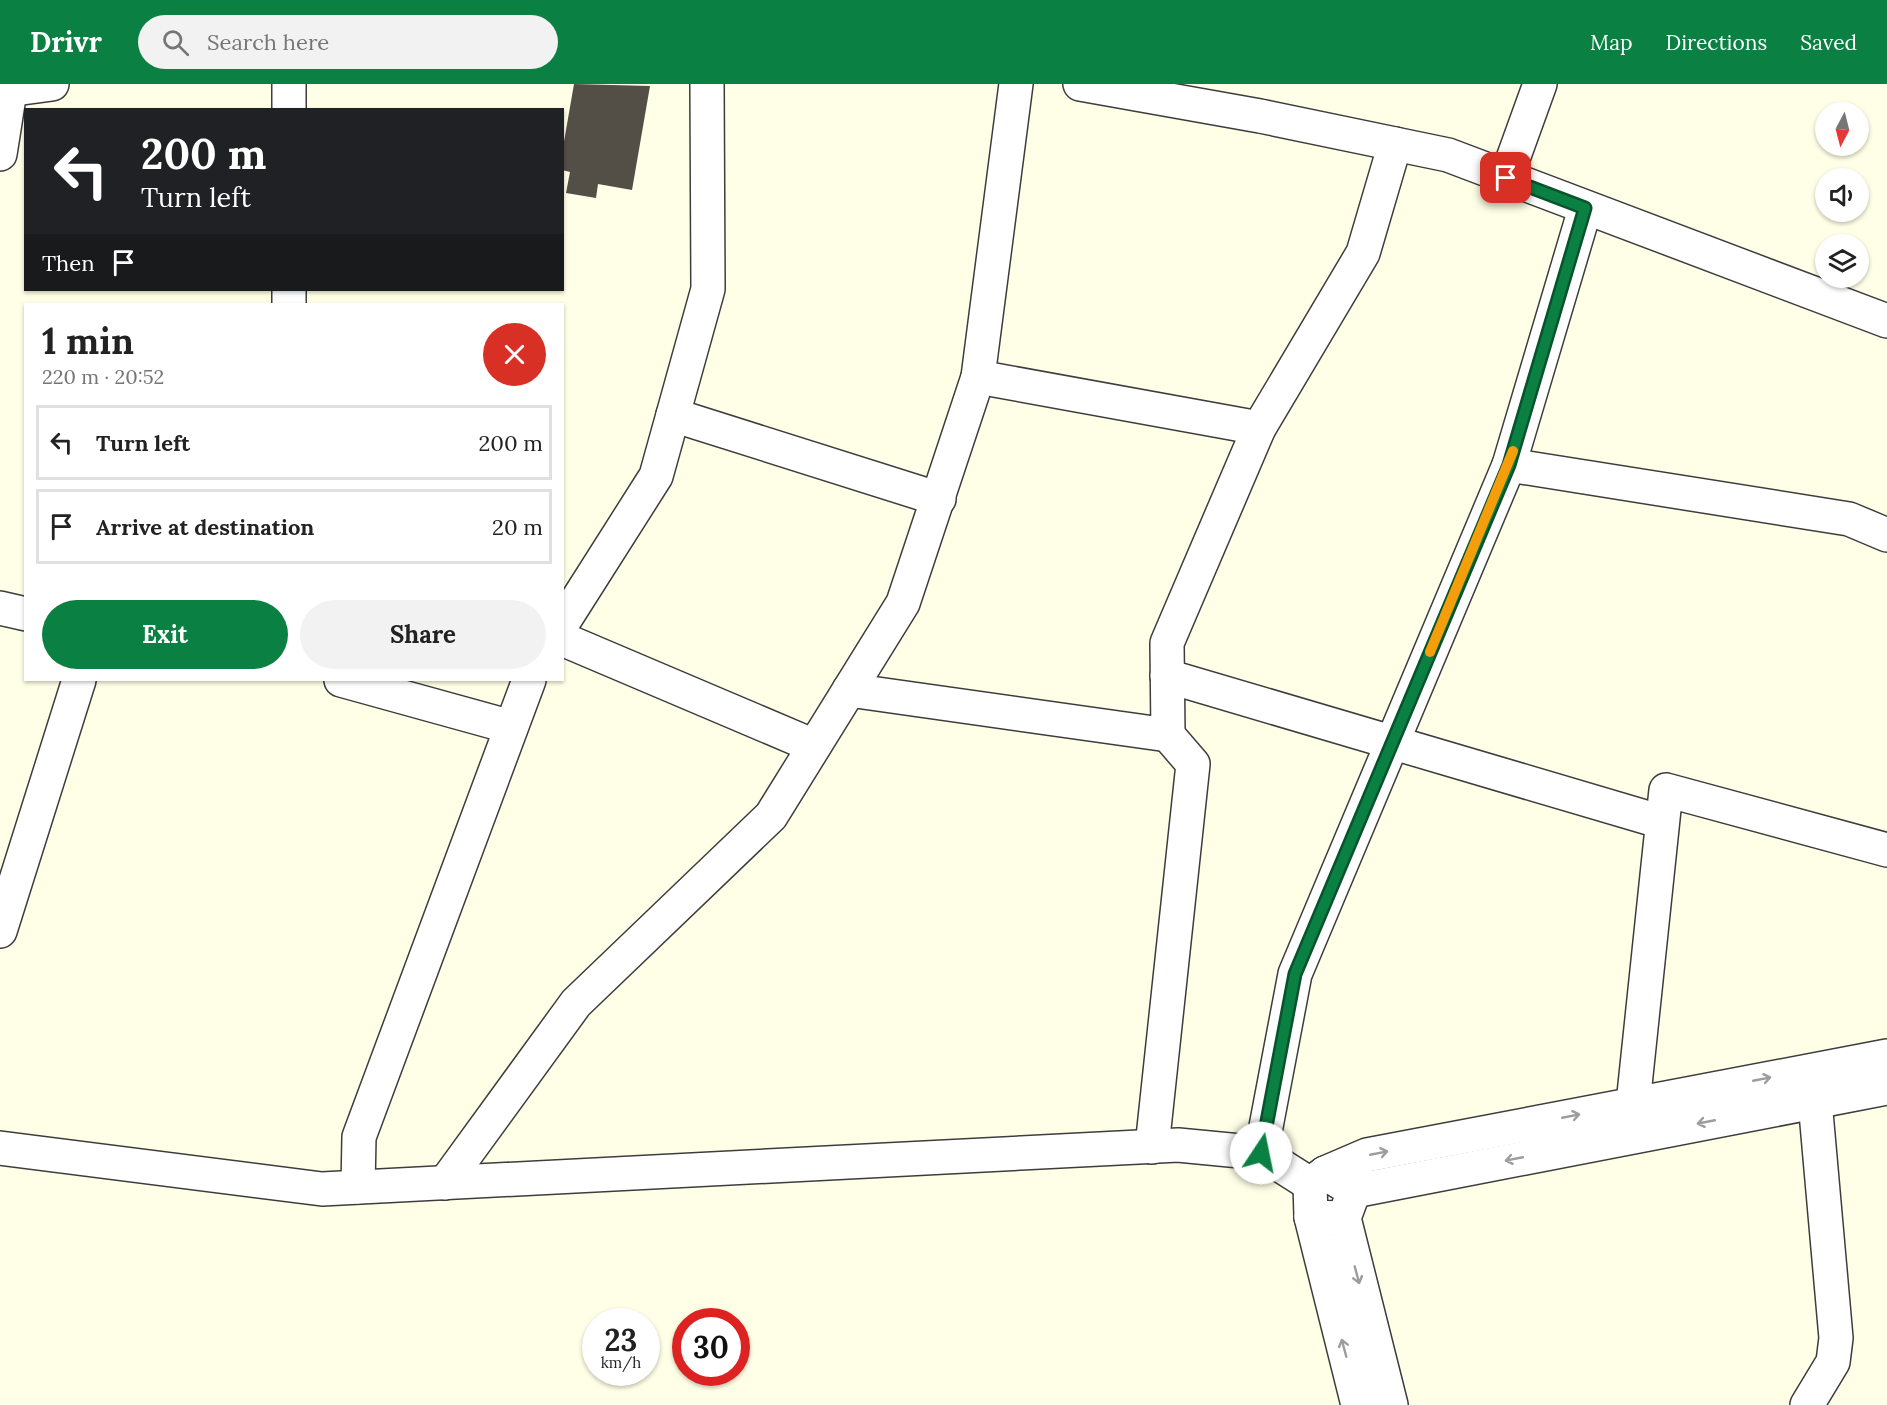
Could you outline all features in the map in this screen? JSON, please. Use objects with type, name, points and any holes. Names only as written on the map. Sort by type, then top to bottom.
[{"type":"street","points":[[0,154],[5,91],[52,84]]},
{"type":"street","points":[[289,84],[289,108]]},
{"type":"street","points":[[564,621],[656,476],[708,289],[707,84]]},
{"type":"street","points":[[445,1183],[576,1003],[771,816],[903,603],[978,377],[1016,84]]},
{"type":"street","points":[[1080,84],[1260,116],[1448,155],[1887,321]]},
{"type":"street","points":[[1506,178],[1540,84]]},
{"type":"street","points":[[1152,1147],[1193,764],[1168,735],[1167,644],[1258,428],[1364,254],[1395,144]]},
{"type":"street","points":[[1261,1153],[1295,974],[1509,465],[1585,208]]},
{"type":"street","points":[[978,377],[1258,428]]},
{"type":"street","points":[[673,415],[939,499]]},
{"type":"street","points":[[1509,465],[1849,519],[1887,535]]},
{"type":"street","points":[[0,608],[24,614]]},
{"type":"street","points":[[564,640],[814,746]]},
{"type":"street","points":[[1167,676],[1662,822]]},
{"type":"street","points":[[0,931],[79,681]]},
{"type":"street","points":[[344,681],[511,727]]},
{"type":"street","points":[[358,1187],[359,1137],[529,681]]},
{"type":"street","points":[[849,690],[1168,735]]},
{"type":"street","points":[[1633,1104],[1666,790],[1887,850]]},
{"type":"street","points":[[1317,1178],[1367,1155],[1887,1056]]},
{"type":"street","points":[[1311,1217],[1349,1205],[1815,1101],[1887,1088]]},
{"type":"street","points":[[1807,1405],[1833,1362],[1836,1338],[1815,1101]]},
{"type":"street","points":[[0,1148],[322,1189],[1178,1146],[1261,1153],[1317,1178],[1349,1205],[1391,1405]]},
{"type":"street","points":[[1317,1178],[1311,1217],[1358,1405]]},
{"type":"building","points":[[574,84],[650,86],[632,190],[598,184],[596,198],[566,193],[570,172],[564,170],[564,142]]},
{"type":"slow traffic","points":[[1430,652],[1513,451]]},
{"type":"route","points":[[1261,1153],[1295,974],[1509,465],[1585,208],[1506,178]]}]
